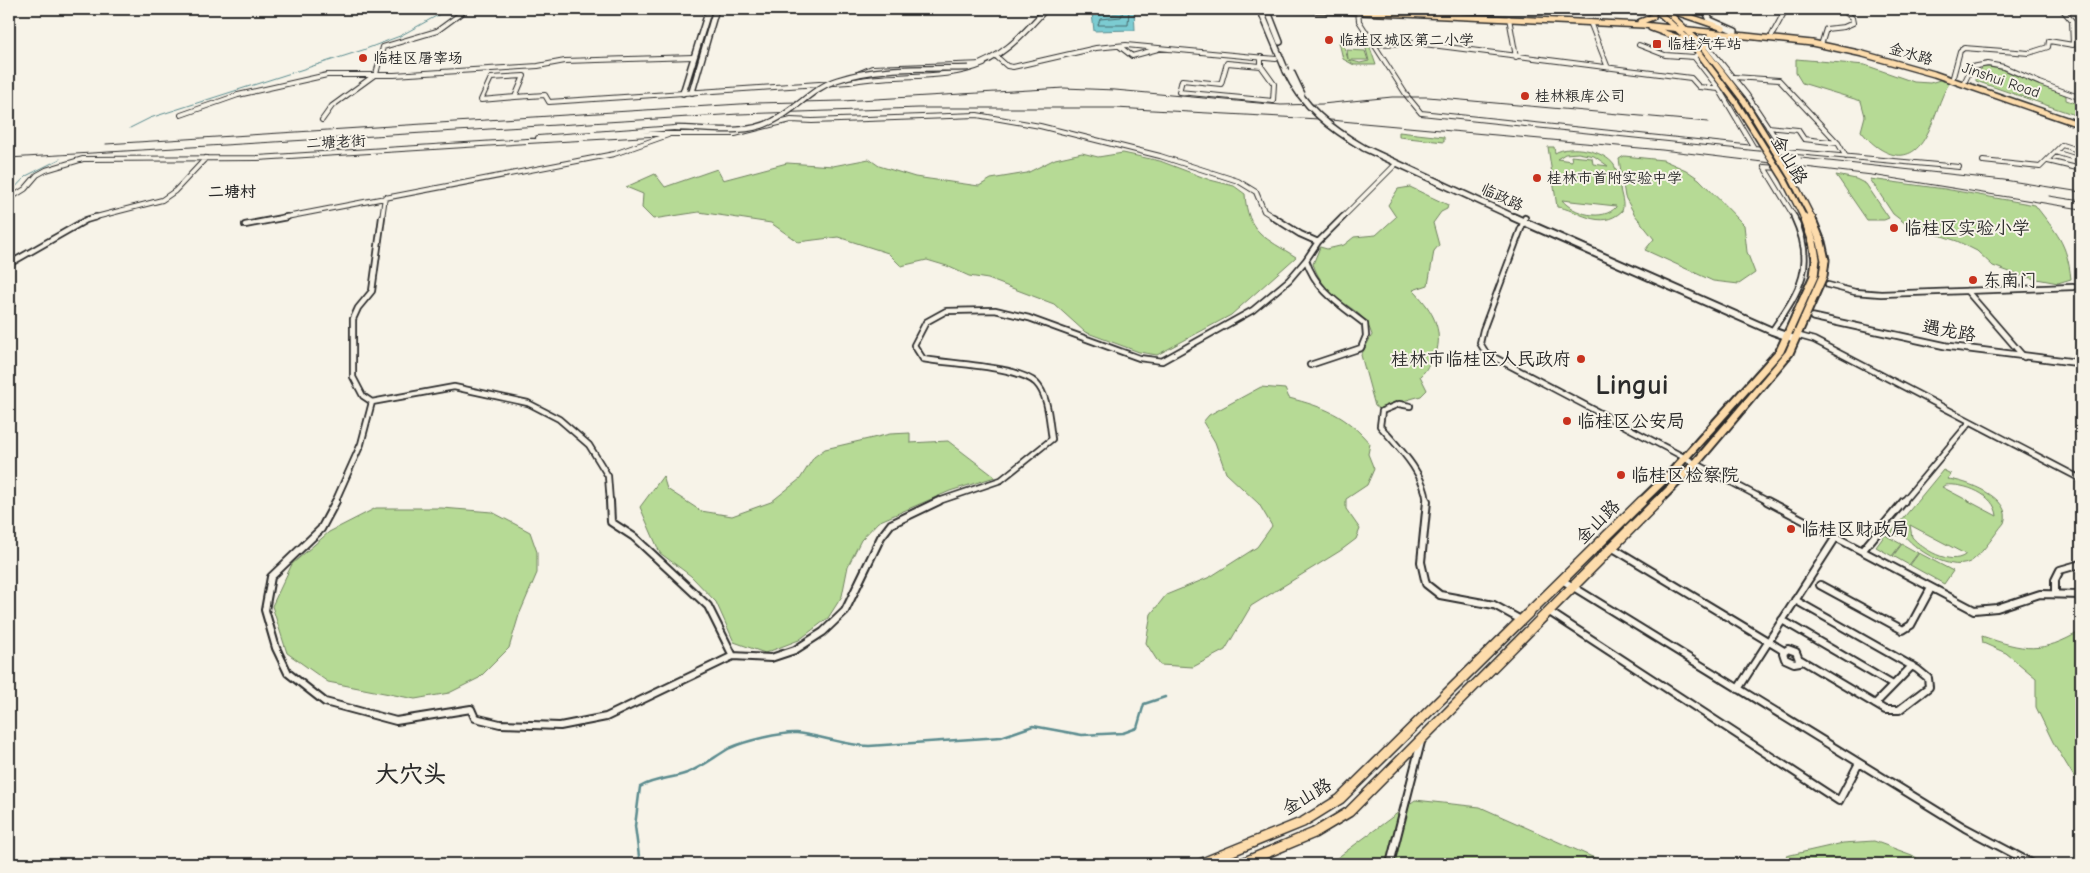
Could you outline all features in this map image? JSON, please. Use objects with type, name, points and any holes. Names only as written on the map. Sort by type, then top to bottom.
[{"type":"main road","points":[[683,93],[709,9]]},
{"type":"main road","points":[[692,92],[716,9]]},
{"type":"main road","name":"临政路","points":[[1260,9],[1289,71]]},
{"type":"main road","name":"临政路","points":[[1267,9],[1300,98],[1310,110],[1338,133],[1525,220],[1773,330],[1796,337]]},
{"type":"main road","points":[[1295,9],[1614,22]]},
{"type":"main road","points":[[1346,9],[1640,23],[1735,31]]},
{"type":"main road","points":[[1640,23],[1653,16],[1654,9]]},
{"type":"main road","name":"金山路","points":[[1200,864],[1303,822],[1340,799],[1684,458],[1780,351],[1786,334],[1814,276],[1816,248],[1808,226],[1736,101],[1696,55],[1689,42],[1675,26],[1654,9]]},
{"type":"main road","points":[[1667,9],[1693,12],[1707,9]]},
{"type":"main road","points":[[1667,9],[1735,31]]},
{"type":"main road","name":"金山路","points":[[1240,864],[1333,824],[1349,812],[1695,464],[1789,353],[1823,276],[1825,260],[1819,232],[1785,169],[1744,101],[1704,46],[1667,9]]},
{"type":"main road","points":[[1715,9],[1707,14],[1710,20],[1735,31]]},
{"type":"main road","points":[[1640,23],[1689,42]]},
{"type":"main road","name":"金水路","points":[[1684,27],[1812,43],[1885,60],[2081,124]]},
{"type":"main road","name":"Jinshui Road","points":[[1735,31],[1822,42],[1870,53],[1953,77],[2081,120]]},
{"type":"main road","points":[[1704,46],[1714,35],[1727,32]]},
{"type":"street","points":[[322,120],[332,106],[376,74],[383,47],[437,31],[467,9]]},
{"type":"street","points":[[245,225],[614,154],[674,130],[737,129],[762,126],[773,121],[817,88],[858,74],[883,71],[969,68],[984,64],[998,58],[1046,9]]},
{"type":"street","points":[[1772,35],[1786,9]]},
{"type":"street","points":[[1822,42],[1826,28],[1844,27],[1853,23],[1852,18],[1842,9]]},
{"type":"street","points":[[1953,77],[1960,51],[1964,48],[2007,53],[2042,51],[2048,47],[2049,41],[2073,46],[2072,22],[2062,9]]},
{"type":"street","points":[[1358,12],[1359,21],[1407,96],[1421,113],[1784,152],[1959,167]]},
{"type":"street","points":[[1509,18],[1516,57]]},
{"type":"street","points":[[1590,22],[1608,68]]},
{"type":"street","points":[[1374,44],[1409,43],[1691,78],[1699,87],[1719,88]]},
{"type":"street","points":[[1639,45],[1665,55],[1696,55],[1719,88],[1754,148]]},
{"type":"street","points":[[998,58],[1006,66],[1013,67],[1088,50],[1119,46],[1276,59]]},
{"type":"street","points":[[1119,46],[1132,56],[1161,48]]},
{"type":"street","points":[[1704,46],[1734,77],[1784,152]]},
{"type":"street","points":[[181,115],[238,95],[294,80],[326,74],[376,74],[538,66],[565,61],[693,57]]},
{"type":"street","points":[[1261,66],[1227,63],[1221,84],[1182,80],[1179,92],[1273,101],[1274,84],[1261,66],[1262,57]]},
{"type":"street","points":[[849,82],[848,78],[872,68],[984,64]]},
{"type":"street","points":[[515,98],[524,76],[491,78],[481,100],[515,98],[545,95],[548,102],[849,82],[868,77],[961,71],[978,68],[984,64]]},
{"type":"street","points":[[1965,81],[1972,67],[1994,65],[2019,72],[2034,81],[2081,98]]},
{"type":"street","points":[[1734,77],[1779,80],[1838,144],[1846,157]]},
{"type":"street","name":"二塘老街","points":[[9,199],[25,189],[42,172],[83,159],[258,158],[510,142],[554,136],[674,130],[735,134],[760,129],[780,120],[797,117],[812,121],[923,115],[997,117],[1160,156],[1238,181],[1256,192],[1264,211],[1300,234],[1318,242]]},
{"type":"street","points":[[1768,127],[1798,130],[1804,139],[1838,144]]},
{"type":"street","points":[[1983,161],[2040,167],[2062,145],[2081,151]]},
{"type":"street","points":[[2055,152],[2081,160]]},
{"type":"street","points":[[9,264],[86,220],[116,210],[162,200],[174,191],[206,158]]},
{"type":"street","points":[[2048,161],[2081,169]]},
{"type":"street","points":[[372,402],[361,444],[341,492],[321,528],[272,577],[265,610],[276,648],[288,673],[325,702],[396,721],[471,709],[475,718],[500,724],[560,726],[606,717],[733,656],[771,658],[795,650],[823,632],[845,611],[881,537],[890,524],[939,501],[977,490],[1002,480],[1052,439],[1044,396],[1036,382],[1017,372],[939,364],[923,359],[914,345],[926,322],[946,311],[995,310],[1029,318],[1139,358],[1162,361],[1253,310],[1289,280],[1318,242],[1395,165]]},
{"type":"street","points":[[1773,330],[1801,283],[1805,269],[1805,243],[1799,226],[1764,167],[1795,169]]},
{"type":"street","points":[[385,197],[372,291],[358,308],[352,319],[353,377],[363,396],[372,402],[454,387],[528,403],[559,420],[590,445],[608,476],[610,522],[634,537],[708,606],[733,656]]},
{"type":"street","points":[[1525,220],[1483,330],[1480,340],[1483,349],[1506,364],[1976,611],[1997,608],[2040,594],[2081,595]]},
{"type":"street","points":[[1306,260],[1309,273],[1323,292],[1365,324],[1366,336],[1361,348],[1310,365]]},
{"type":"street","points":[[1828,284],[1855,292],[1881,294],[2073,286]]},
{"type":"street","points":[[1967,290],[2025,357]]},
{"type":"street","points":[[9,299],[12,304],[9,306]]},
{"type":"street","name":"遇龙路","points":[[1813,317],[1889,336],[2025,357],[2081,363]]},
{"type":"street","points":[[1796,337],[1814,340],[2081,479]]},
{"type":"street","points":[[1410,406],[1401,402],[1395,403],[1382,411],[1380,426],[1415,471],[1427,500],[1422,557],[1423,574],[1427,584],[1435,592],[1452,598],[1492,604],[1506,610],[1520,620]]},
{"type":"street","points":[[1862,551],[1970,422]]},
{"type":"street","points":[[2081,484],[2081,490]]},
{"type":"street","points":[[1738,689],[1836,537]]},
{"type":"street","points":[[1613,548],[1768,642],[1784,651],[1788,649],[1796,652],[1801,660],[1885,710],[1899,710],[1928,687],[1928,678],[1912,666],[1795,600]]},
{"type":"street","points":[[2055,593],[2055,580],[2060,570],[2081,564]]},
{"type":"street","points":[[1562,580],[1965,828],[2033,864]]},
{"type":"street","points":[[1820,585],[1903,630],[1911,624],[1931,588]]},
{"type":"street","points":[[1548,611],[1839,801],[1859,763]]},
{"type":"street","points":[[1782,620],[1894,685]]},
{"type":"street","points":[[1784,651],[1783,656],[1789,662],[1798,663],[1801,660]]},
{"type":"street","points":[[1875,704],[1912,666]]},
{"type":"street","points":[[1390,864],[1422,737]]},
{"type":"green space","points":[[1361,36],[1366,36],[1376,65],[1354,65],[1343,59],[1339,42],[1351,39],[1362,41]],"holes":[[[1351,41],[1365,45],[1369,61],[1360,63],[1349,60],[1368,60],[1365,51],[1347,50],[1348,59],[1343,44]]]},
{"type":"green space","points":[[1796,59],[1865,65],[1914,82],[1930,83],[1940,80],[1950,82],[1926,136],[1919,146],[1911,153],[1893,154],[1876,146],[1861,131],[1865,116],[1861,101],[1802,83],[1796,73]]},
{"type":"green space","points":[[1983,67],[2012,73],[2062,93],[2066,96],[2066,100],[2081,105],[2081,117],[1976,81],[1976,75]]},
{"type":"green space","points":[[1399,132],[1444,137],[1444,142],[1399,137]]},
{"type":"green space","points":[[1548,147],[1554,147],[1555,153],[1569,149],[1595,152],[1614,165],[1623,206],[1622,211],[1614,217],[1605,220],[1589,218],[1557,207]],"holes":[[[1578,153],[1594,156],[1608,166],[1593,164],[1592,158],[1571,156],[1572,161],[1557,159],[1565,154]],[[1562,200],[1616,206],[1616,207],[1604,214],[1588,214],[1573,209]]]},
{"type":"green space","points":[[1082,153],[1098,157],[1123,153],[1160,161],[1210,180],[1234,186],[1245,194],[1250,218],[1260,233],[1296,257],[1231,315],[1157,355],[1139,352],[1085,332],[1054,304],[988,279],[969,276],[947,266],[927,260],[901,266],[888,253],[838,237],[798,242],[771,223],[699,212],[653,219],[642,208],[643,194],[626,187],[655,174],[665,187],[717,169],[723,180],[787,163],[833,166],[869,159],[879,166],[915,177],[979,186],[991,179],[1027,173],[1055,159]]},
{"type":"green space","points":[[1624,156],[1663,160],[1686,170],[1699,179],[1744,225],[1747,252],[1755,273],[1739,284],[1713,281],[1645,250],[1654,239],[1635,215],[1625,197],[1619,159]]},
{"type":"green space","points":[[1836,175],[1856,179],[1866,184],[1889,218],[1884,220],[1867,220]]},
{"type":"green space","points":[[1870,179],[1945,189],[2035,205],[2055,231],[2064,247],[2071,279],[2058,283],[2021,276],[1993,266],[1977,251],[1957,241],[1906,224],[1893,214]]},
{"type":"green space","points":[[1410,187],[1448,205],[1447,209],[1441,212],[1433,223],[1439,245],[1434,251],[1428,285],[1413,290],[1433,317],[1438,333],[1438,341],[1436,351],[1426,370],[1420,376],[1427,390],[1421,396],[1396,403],[1382,411],[1375,406],[1361,355],[1372,335],[1369,327],[1361,316],[1329,291],[1313,264],[1320,247],[1327,249],[1344,245],[1354,237],[1376,235],[1396,217],[1388,205],[1398,189]]},
{"type":"green space","points":[[1261,387],[1285,389],[1289,398],[1334,413],[1352,426],[1370,444],[1368,454],[1374,469],[1367,485],[1346,499],[1346,509],[1360,529],[1356,539],[1340,551],[1251,606],[1225,650],[1193,667],[1160,665],[1146,643],[1151,614],[1166,595],[1210,577],[1257,547],[1272,526],[1259,504],[1226,473],[1215,442],[1203,422],[1209,415]]},
{"type":"green space","points":[[910,433],[910,443],[948,441],[995,477],[950,491],[878,522],[861,540],[848,566],[842,596],[828,618],[799,640],[765,653],[734,642],[716,602],[691,576],[660,553],[640,507],[663,476],[667,489],[701,511],[732,516],[771,502],[800,479],[814,457],[825,449],[890,434]]},
{"type":"green space","points":[[1943,470],[1951,474],[1947,479],[1976,487],[1995,498],[2002,506],[2005,514],[2004,523],[1985,547],[1973,560],[1965,564],[1955,564],[1934,558],[1915,546],[1902,532],[1898,536],[1891,533]],"holes":[[[1945,485],[1969,488],[1985,496],[1995,508],[1997,516],[1942,487]],[[1910,525],[1965,554],[1965,555],[1952,559],[1929,551],[1912,537]]]},
{"type":"green space","points":[[376,508],[442,508],[492,512],[530,532],[537,552],[537,573],[519,615],[509,648],[479,678],[449,693],[415,699],[328,682],[287,653],[272,606],[292,564],[329,532]]},
{"type":"green space","points":[[1885,535],[1901,544],[1892,556],[1876,547]]},
{"type":"green space","points":[[1902,544],[1918,553],[1909,565],[1893,556]]},
{"type":"green space","points":[[1919,553],[1953,571],[1944,584],[1910,565]]},
{"type":"green space","points":[[2081,631],[2081,788],[2053,742],[2036,707],[2036,678],[2006,653],[1983,643],[1982,636],[2010,645],[2033,648],[2055,644]]},
{"type":"green space","points":[[1415,800],[1480,807],[1608,864],[1329,864]]},
{"type":"green space","points":[[1874,841],[1912,855],[1926,864],[1786,864],[1786,856],[1843,843]]},
{"type":"water","points":[[1119,9],[1134,9],[1135,30],[1094,31],[1092,13],[1112,14],[1119,12]]},
{"type":"waterway","points":[[130,128],[150,118],[363,50],[400,36],[449,9]]},
{"type":"waterway","points":[[9,194],[26,176],[60,159]]},
{"type":"waterway","points":[[640,864],[635,826],[640,787],[651,782],[687,773],[730,748],[745,743],[773,735],[797,733],[869,746],[1001,737],[1033,726],[1082,735],[1123,733],[1137,728],[1144,704],[1165,697]]},
{"type":"railway","points":[[106,144],[756,103],[842,101],[1064,88],[1115,90],[1281,105],[1322,104],[1392,97],[1428,97],[1708,122]]},
{"type":"railway","points":[[9,158],[739,114],[919,108],[1115,108],[1319,119],[1662,150],[1872,175],[2081,209]]},
{"type":"railway","points":[[1801,158],[2004,180],[2081,192]]},
{"type":"railway","points":[[2049,196],[2081,201]]},
{"type":"place","name":"临桂区城区第二小学","points":[[1329,40]]},
{"type":"place","name":"临桂汽车站","points":[[1657,44]]},
{"type":"place","name":"临桂区屠宰场","points":[[363,58]]},
{"type":"place","name":"桂林粮库公司","points":[[1525,96]]},
{"type":"place","name":"桂林市首附实验中学","points":[[1537,178]]},
{"type":"place","name":"临桂区实验小学","points":[[1894,228]]},
{"type":"place","name":"东南门","points":[[1973,280]]},
{"type":"place","name":"桂林市临桂区人民政府","points":[[1581,359]]},
{"type":"place","name":"临桂区公安局","points":[[1567,421]]},
{"type":"place","name":"临桂区检察院","points":[[1621,475]]},
{"type":"place","name":"临桂区财政局","points":[[1791,529]]},
{"type":"district","name":"二塘村","points":[[232,192]]},
{"type":"district","name":"Lingui","points":[[1632,385]]},
{"type":"district","name":"大穴头","points":[[411,774]]}]
